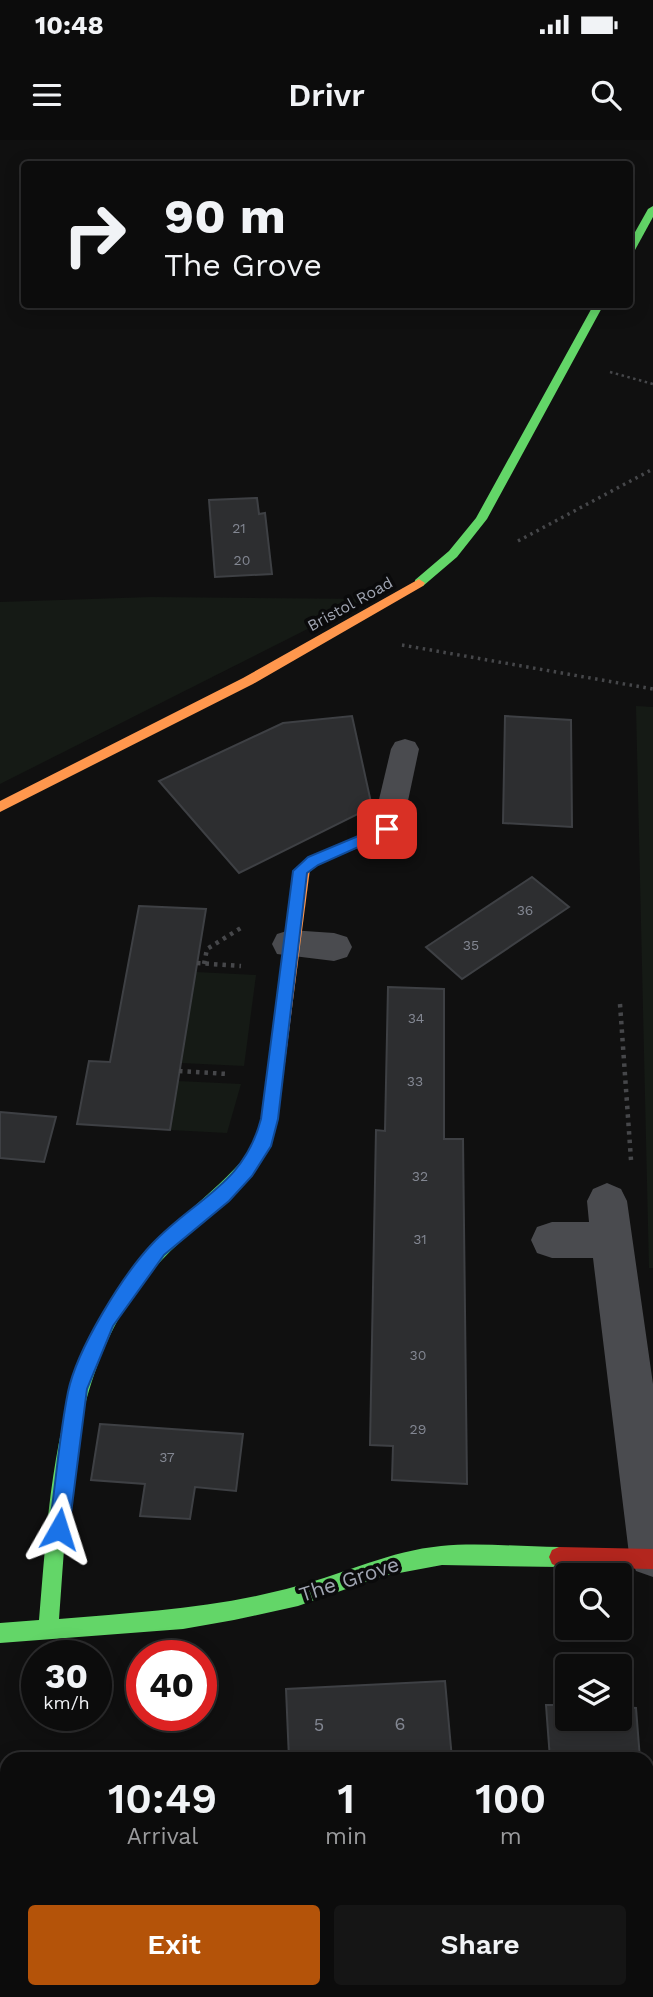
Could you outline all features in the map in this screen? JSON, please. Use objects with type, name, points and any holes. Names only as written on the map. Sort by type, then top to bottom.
[{"type":"main road","points":[[633,245],[653,209]]},
{"type":"main road","name":"Bristol Road","points":[[0,807],[248,681],[412,589],[453,554],[481,519],[597,308]]},
{"type":"main road","points":[[48,1629],[70,1429],[78,1389],[106,1321],[131,1283],[158,1250],[239,1179],[263,1146],[270,1119],[298,878],[304,866],[387,829]]},
{"type":"main road","name":"The Grove","points":[[0,1633],[183,1619],[234,1610],[298,1595],[395,1563],[442,1555],[653,1556]]},
{"type":"street","points":[[290,944],[334,947]]},
{"type":"street","points":[[552,1240],[610,1220]]},
{"type":"street","name":"The Grove","points":[[610,1220],[653,1556]]},
{"type":"lane","points":[[387,829],[405,749]]},
{"type":"path","points":[[453,554],[521,541],[653,469]]},
{"type":"path","points":[[333,633],[653,689]]},
{"type":"path","points":[[610,1220],[634,1202],[620,1003]]},
{"type":"shaded area","points":[[151,597],[367,599],[0,784],[0,602]]},
{"type":"shaded area","points":[[636,706],[653,707],[653,1268],[649,1268]]},
{"type":"shaded area","points":[[196,972],[256,975],[244,1066],[181,1063]]},
{"type":"shaded area","points":[[178,1081],[241,1084],[227,1133],[170,1130]]},
{"type":"building","points":[[257,498],[259,514],[265,513],[272,574],[215,577],[209,500]]},
{"type":"building","points":[[352,716],[372,807],[239,873],[159,781],[283,723]]},
{"type":"building","points":[[505,716],[571,720],[572,827],[503,823]]},
{"type":"building","points":[[532,877],[569,907],[462,979],[426,947]]},
{"type":"building","points":[[139,906],[206,909],[170,1130],[77,1124],[89,1061],[110,1062]]},
{"type":"building","points":[[388,987],[444,989],[444,1139],[463,1139],[467,1484],[392,1480],[393,1446],[370,1445],[376,1130],[385,1131]]},
{"type":"building","points":[[0,1112],[56,1117],[44,1162],[0,1158]]},
{"type":"building","points":[[100,1424],[243,1434],[236,1491],[195,1487],[190,1519],[140,1516],[145,1484],[91,1480]]},
{"type":"building","points":[[445,1681],[451,1752],[289,1752],[286,1689]]},
{"type":"building","points":[[546,1705],[555,1705],[555,1731],[632,1731],[632,1708],[636,1708],[639,1752],[549,1752]]},
{"type":"traffic: fast","points":[[633,245],[653,209]]},
{"type":"traffic: fast","points":[[419,583],[453,554],[481,519],[597,308]]},
{"type":"traffic: fast","points":[[303,869],[313,861],[387,829]]},
{"type":"traffic: fast","points":[[48,1629],[60,1493],[67,1448],[76,1403],[90,1360],[109,1319],[133,1281],[159,1251],[246,1168],[260,1146],[270,1117]]},
{"type":"traffic: fast","points":[[0,1633],[183,1619],[298,1596],[383,1566],[442,1555],[559,1557]]},
{"type":"traffic: slow","points":[[0,807],[248,681],[419,583]]},
{"type":"traffic: slow","points":[[270,1117],[303,869]]},
{"type":"traffic: jam","points":[[559,1557],[653,1559]]},
{"type":"route","points":[[59,1529],[70,1429],[78,1389],[106,1321],[131,1283],[158,1250],[223,1196],[247,1171],[263,1146],[270,1119],[300,871],[313,861],[387,829]]}]
